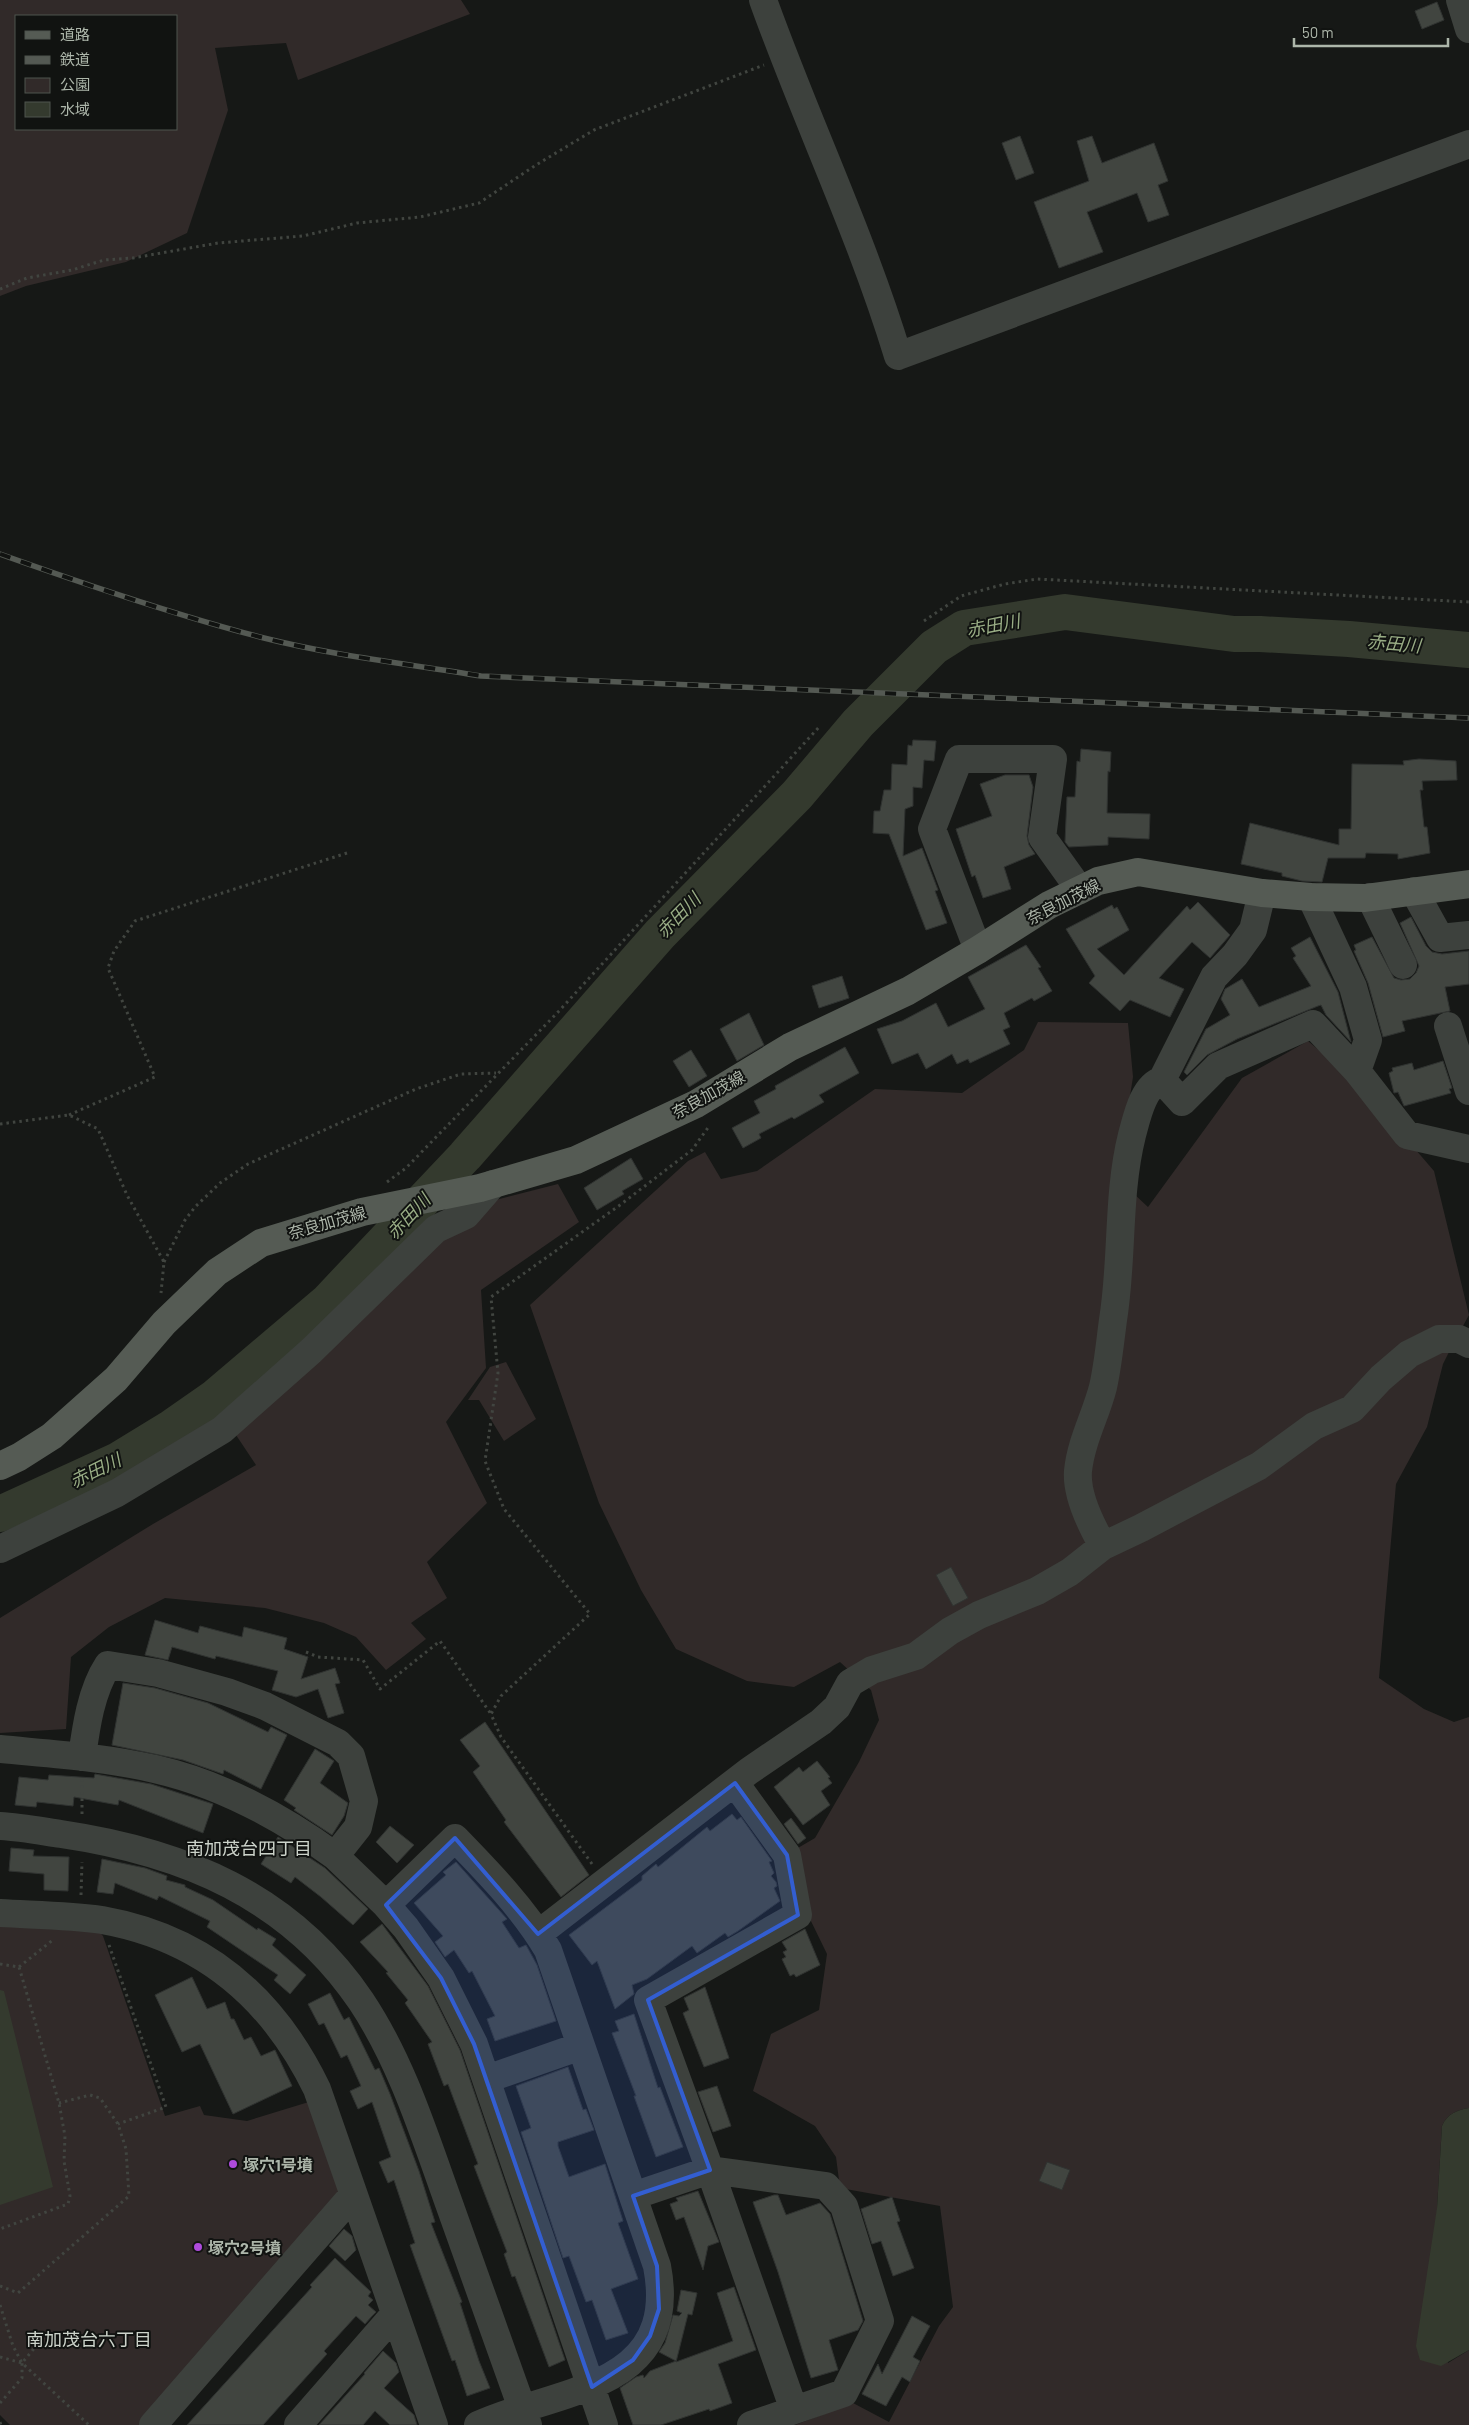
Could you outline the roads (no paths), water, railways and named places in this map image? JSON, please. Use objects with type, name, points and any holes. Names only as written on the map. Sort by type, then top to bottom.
[{"type":"main road","name":"奈良加茂線","points":[[0,1466],[20,1457],[52,1436],[116,1379],[164,1323],[217,1272],[245,1252],[280,1236],[362,1212],[486,1186],[576,1160],[696,1104],[790,1046],[908,991],[1049,905],[1098,881],[1138,872],[1262,893],[1311,897],[1370,897],[1469,884]]},
{"type":"street","points":[[763,0],[784,58],[879,292],[898,356],[1469,144]]},
{"type":"street","points":[[1460,0],[1469,29]]},
{"type":"street","points":[[978,950],[932,829],[959,760],[1052,759],[1042,838],[1080,890]]},
{"type":"street","points":[[1414,891],[1440,938],[1469,935]]},
{"type":"street","points":[[1103,1546],[1080,1492],[1078,1472],[1082,1449],[1104,1379],[1118,1281],[1123,1187],[1132,1135],[1148,1090],[1156,1082],[1162,1080],[1214,978],[1235,955],[1253,930],[1262,893]]},
{"type":"street","points":[[1311,897],[1353,987],[1368,1040],[1357,1071]]},
{"type":"street","points":[[1370,897],[1403,965]]},
{"type":"street","points":[[1162,1080],[1182,1102],[1218,1066],[1313,1024],[1357,1071],[1407,1135],[1469,1149]]},
{"type":"street","points":[[1448,1026],[1469,1091]]},
{"type":"street","points":[[0,1549],[117,1493],[222,1430],[311,1351],[436,1229],[466,1215],[486,1186]]},
{"type":"street","points":[[538,1934],[735,1783],[821,1722],[836,1708],[850,1683],[872,1670],[916,1656],[950,1631],[979,1615],[1037,1591],[1070,1572],[1103,1546],[1259,1466],[1314,1426],[1352,1409],[1381,1378],[1410,1354],[1439,1339],[1459,1340],[1469,1344]]},
{"type":"street","points":[[82,1757],[99,1679],[108,1665],[193,1681],[265,1706],[338,1743],[351,1756],[364,1801],[358,1827],[335,1856]]},
{"type":"street","points":[[0,1749],[82,1757],[155,1768],[225,1791],[285,1822],[335,1856],[386,1905],[406,1928],[441,1978],[459,2010],[487,2079],[604,2425]]},
{"type":"street","points":[[735,1783],[787,1855],[798,1915],[648,2000],[794,2410]]},
{"type":"street","points":[[0,1826],[114,1843],[177,1861],[209,1874],[268,1906],[319,1950],[342,1975],[379,2031],[402,2078],[422,2128],[506,2419]]},
{"type":"street","points":[[386,1905],[455,1838],[486,1870],[538,1934],[548,1950],[657,2266],[660,2280],[659,2309],[650,2336],[633,2360],[622,2370],[592,2387],[506,2419]]},
{"type":"street","points":[[0,1840],[110,1858],[166,1872],[219,1895],[248,1913],[288,1944],[324,1980],[345,2006],[363,2035],[410,2129],[506,2419]]},
{"type":"street","points":[[0,1913],[92,1919],[158,1936],[209,1961],[254,1996],[273,2017],[295,2047],[317,2088],[394,2315],[434,2425]]},
{"type":"street","points":[[487,2079],[581,2046]]},
{"type":"street","points":[[633,2196],[710,2170],[826,2186],[844,2206],[880,2321],[844,2393],[751,2425]]},
{"type":"street","points":[[153,2425],[353,2195]]},
{"type":"street","points":[[298,2425],[394,2315]]},
{"type":"water","points":[[0,1990],[4,1991],[53,2187],[0,2205]]},
{"type":"water","points":[[1469,2108],[1469,2350],[1441,2366],[1420,2360],[1416,2346],[1437,2208],[1442,2126],[1453,2113]]},
{"type":"waterway","name":"赤田川","points":[[0,1514],[118,1460],[172,1427],[215,1397],[327,1302],[465,1156],[660,934],[797,795],[858,723],[934,647],[964,628],[1065,612],[1234,634],[1349,639],[1469,650]]},
{"type":"railway","points":[[0,554],[131,599],[197,620],[264,638],[345,655],[481,676],[1469,718]]},
{"type":"place","name":"塚穴1号墳","points":[[233,2164]]},
{"type":"place","name":"塚穴2号墳","points":[[198,2247]]},
{"type":"district","name":"南加茂台四丁目","points":[[249,1848]]},
{"type":"district","name":"南加茂台六丁目","points":[[89,2339]]}]
